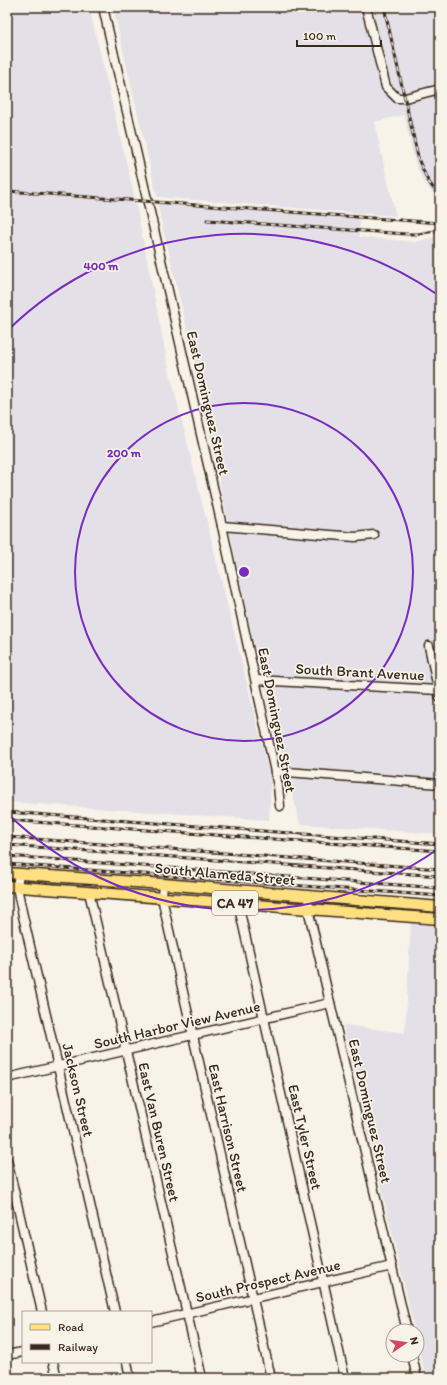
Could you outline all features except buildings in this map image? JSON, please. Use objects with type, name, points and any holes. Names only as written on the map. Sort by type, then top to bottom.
[{"type":"main road","name":"South Alameda Street","points":[[7,873],[163,884],[440,907]]},
{"type":"main road","name":"South Alameda Street","points":[[12,886],[440,919]]},
{"type":"street","name":"East Dominguez Street","points":[[103,7],[222,526],[279,790],[280,806]]},
{"type":"street","points":[[366,7],[386,87],[397,98],[405,98],[440,89]]},
{"type":"street","points":[[222,526],[355,538],[374,535]]},
{"type":"street","points":[[429,646],[439,694]]},
{"type":"street","name":"South Brant Avenue","points":[[256,680],[439,694]]},
{"type":"street","points":[[275,771],[440,784]]},
{"type":"street","name":"Jackson Street","points":[[18,874],[12,886],[58,1066],[115,1311]]},
{"type":"street","name":"East Harrison Street","points":[[163,884],[162,897],[271,1378]]},
{"type":"street","name":"East Van Buren Street","points":[[89,892],[202,1378]]},
{"type":"street","name":"East Dominguez Street","points":[[309,896],[308,908],[404,1323]]},
{"type":"street","name":"East Tyler Street","points":[[238,903],[345,1378]]},
{"type":"street","name":"South Harbor View Avenue","points":[[7,1078],[330,1003]]},
{"type":"street","points":[[7,1160],[42,1311]]},
{"type":"street","name":"South Prospect Avenue","points":[[152,1322],[392,1266]]},
{"type":"street","points":[[7,1356],[22,1352]]},
{"type":"street","points":[[53,1363],[57,1378]]},
{"type":"street","points":[[126,1363],[130,1378]]},
{"type":"street","points":[[414,1363],[417,1378]]},
{"type":"shaded area","points":[[7,7],[89,7],[134,195],[168,365],[271,781],[269,820],[7,802]]},
{"type":"shaded area","points":[[113,7],[440,7],[440,200],[423,180],[415,162],[404,115],[374,122],[396,216],[157,197]]},
{"type":"shaded area","points":[[157,203],[360,217],[359,237],[415,242],[440,236],[440,834],[300,824],[250,628],[190,342]]},
{"type":"shaded area","points":[[411,923],[440,926],[440,1378],[426,1378],[422,1363],[425,1363],[425,1323],[413,1323],[343,1025],[405,1033]]},
{"type":"railway","points":[[384,7],[419,161],[428,181],[440,197]]},
{"type":"railway","points":[[7,191],[440,223]]},
{"type":"railway","points":[[207,220],[406,234],[418,234],[440,230]]},
{"type":"railway","points":[[7,812],[440,844]]},
{"type":"railway","points":[[7,820],[440,851]]},
{"type":"railway","points":[[7,837],[440,869]]},
{"type":"railway","points":[[7,845],[440,876]]},
{"type":"railway","points":[[7,856],[440,888]]},
{"type":"railway","points":[[7,864],[440,896]]}]
